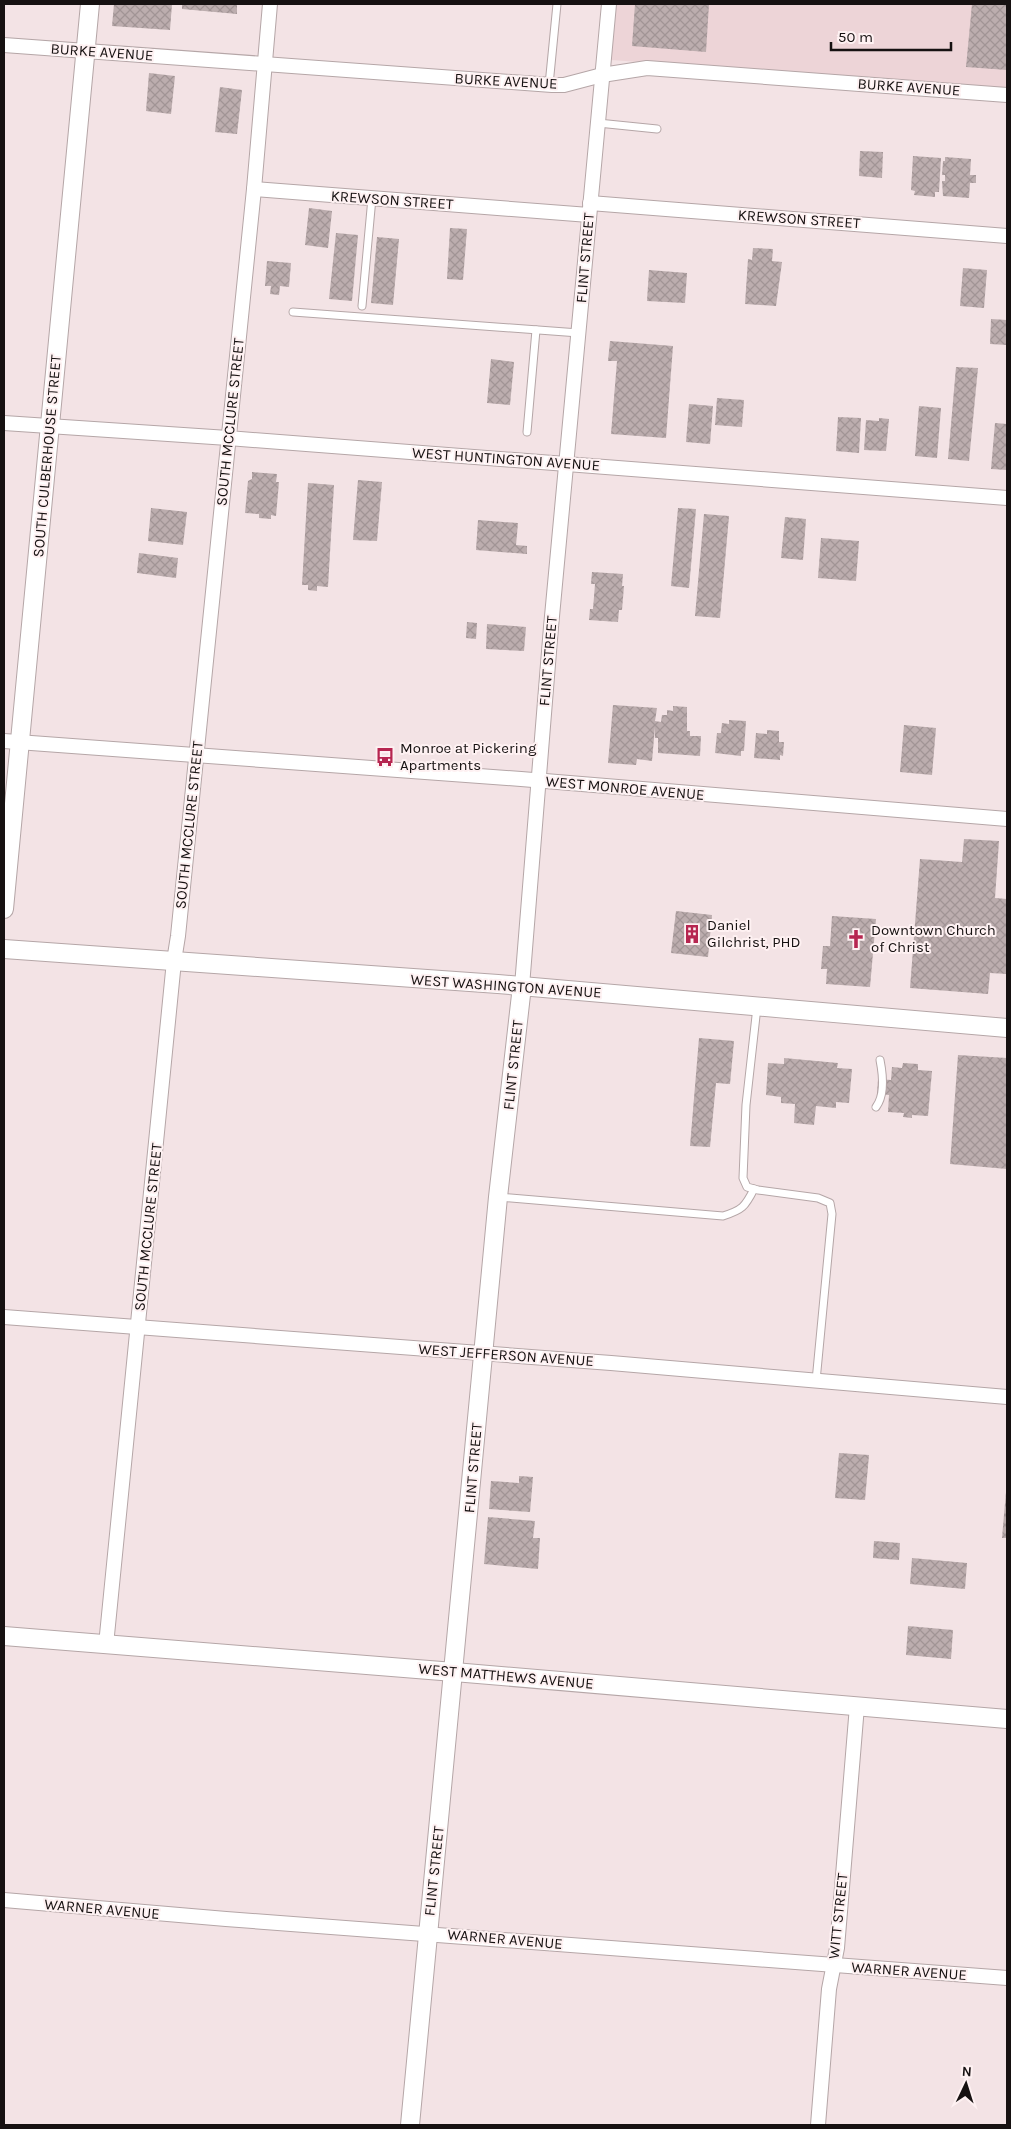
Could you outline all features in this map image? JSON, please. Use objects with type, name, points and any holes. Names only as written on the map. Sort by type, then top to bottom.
[{"type":"street","name":"SOUTH CULBERHOUSE STREET","points":[[4,908],[12,741],[50,426],[90,4]]},
{"type":"street","name":"SOUTH MCCLURE STREET","points":[[106,1645],[174,961],[254,189],[270,4]]},
{"type":"street","name":"FLINT STREET","points":[[410,2125],[498,1197],[522,986],[538,780],[609,4]]},
{"type":"street","name":"BURKE AVENUE","points":[[4,45],[549,85],[564,85],[602,75],[647,68],[1007,95]]},
{"type":"street","name":"KREWSON STREET","points":[[254,189],[372,198],[589,209],[1007,236]]},
{"type":"street","name":"WEST HUNTINGTON AVENUE","points":[[4,423],[228,438],[1007,498]]},
{"type":"street","name":"WEST MONROE AVENUE","points":[[12,741],[538,780],[1007,819]]},
{"type":"street","name":"WEST WASHINGTON AVENUE","points":[[4,949],[522,986],[1007,1028]]},
{"type":"street","name":"WEST JEFFERSON AVENUE","points":[[4,1317],[484,1353],[1007,1397]]},
{"type":"street","name":"WEST MATTHEWS AVENUE","points":[[4,1636],[1007,1719]]},
{"type":"street","name":"WITT STREET","points":[[818,2125],[829,1988],[837,1948],[857,1706]]},
{"type":"street","name":"WARNER AVENUE","points":[[4,1900],[226,1919],[1007,1978]]},
{"type":"lane","points":[[549,85],[557,4]]},
{"type":"lane","points":[[598,123],[657,129]]},
{"type":"lane","points":[[362,306],[372,198]]},
{"type":"lane","points":[[293,312],[579,333]]},
{"type":"lane","points":[[527,432],[536,330]]},
{"type":"lane","points":[[757,1006],[746,1105],[743,1178],[748,1187],[754,1189],[818,1198],[830,1203],[832,1214],[816,1381]]},
{"type":"lane","points":[[876,1107],[881,1100],[882,1073],[880,1060]]},
{"type":"lane","points":[[498,1197],[723,1216],[738,1212],[747,1203],[754,1189]]},
{"type":"shaded area","points":[[616,4],[1007,4],[1007,88],[611,60]]},
{"type":"building","points":[[114,4],[172,4],[170,30],[112,26]]},
{"type":"building","points":[[182,4],[237,4],[237,14],[182,9]]},
{"type":"building","points":[[635,4],[709,4],[706,52],[632,46]]},
{"type":"building","points":[[972,4],[1007,4],[1007,70],[966,67]]},
{"type":"building","points":[[149,73],[175,76],[171,114],[146,111]]},
{"type":"building","points":[[220,87],[242,90],[237,134],[215,132]]},
{"type":"building","points":[[860,151],[883,152],[882,178],[859,176]]},
{"type":"building","points":[[913,156],[941,158],[939,192],[935,192],[935,197],[914,195],[915,191],[911,190]]},
{"type":"building","points":[[945,157],[971,159],[970,175],[976,175],[976,183],[970,183],[969,198],[943,196],[942,181],[945,181],[945,175],[942,175]]},
{"type":"building","points":[[309,208],[332,211],[328,248],[305,245]]},
{"type":"building","points":[[450,228],[467,229],[463,280],[447,279]]},
{"type":"building","points":[[336,233],[358,235],[352,301],[329,299]]},
{"type":"building","points":[[377,237],[399,239],[393,305],[371,303]]},
{"type":"building","points":[[753,248],[773,249],[772,261],[782,262],[776,306],[745,304],[748,259],[752,260]]},
{"type":"building","points":[[267,261],[291,263],[289,287],[280,286],[279,295],[270,294],[271,286],[265,286]]},
{"type":"building","points":[[963,268],[987,270],[984,308],[960,306]]},
{"type":"building","points":[[649,270],[687,273],[685,303],[647,301]]},
{"type":"building","points":[[991,319],[1007,320],[1007,345],[990,344]]},
{"type":"building","points":[[610,341],[673,346],[666,438],[611,434],[617,361],[608,361]]},
{"type":"building","points":[[491,359],[514,362],[510,405],[487,403]]},
{"type":"building","points":[[956,367],[978,368],[969,461],[948,459]]},
{"type":"building","points":[[717,398],[744,400],[742,427],[715,425]]},
{"type":"building","points":[[689,404],[713,406],[710,444],[686,442]]},
{"type":"building","points":[[919,406],[941,408],[937,458],[915,456]]},
{"type":"building","points":[[838,417],[861,418],[859,453],[836,451]]},
{"type":"building","points":[[879,418],[889,419],[886,451],[864,450],[866,420],[879,421]]},
{"type":"building","points":[[995,423],[1007,424],[1007,470],[991,469]]},
{"type":"building","points":[[252,472],[277,474],[276,482],[279,482],[276,516],[271,515],[271,519],[259,518],[259,514],[245,513],[248,481],[252,479]]},
{"type":"building","points":[[358,480],[382,482],[377,541],[353,540]]},
{"type":"building","points":[[308,483],[334,485],[328,587],[317,586],[317,591],[308,590],[308,585],[302,585]]},
{"type":"building","points":[[151,508],[187,512],[183,545],[148,541]]},
{"type":"building","points":[[678,508],[696,509],[689,588],[671,586]]},
{"type":"building","points":[[704,514],[729,516],[720,618],[695,616]]},
{"type":"building","points":[[785,517],[806,519],[803,560],[781,558]]},
{"type":"building","points":[[478,520],[518,523],[516,545],[527,546],[527,554],[476,550]]},
{"type":"building","points":[[821,538],[859,541],[856,581],[818,578]]},
{"type":"building","points":[[139,553],[178,558],[176,578],[137,573]]},
{"type":"building","points":[[592,572],[623,574],[622,610],[619,610],[618,622],[589,620],[590,609],[593,609],[595,584],[591,584]]},
{"type":"building","points":[[467,622],[477,623],[476,639],[466,638]]},
{"type":"building","points":[[487,624],[526,627],[524,651],[486,649]]},
{"type":"building","points":[[613,705],[657,708],[655,721],[661,722],[662,715],[667,715],[667,710],[673,711],[673,706],[687,707],[687,731],[690,731],[690,736],[701,736],[700,756],[658,753],[658,738],[655,738],[655,727],[652,761],[637,759],[636,765],[608,763]]},
{"type":"building","points":[[729,720],[746,721],[744,751],[741,751],[741,756],[715,753],[717,733],[721,733],[722,723],[729,724]]},
{"type":"building","points":[[904,725],[936,728],[932,775],[900,772]]},
{"type":"building","points":[[767,730],[779,731],[779,742],[784,742],[783,756],[780,755],[780,760],[754,758],[756,733],[767,734]]},
{"type":"building","points":[[964,839],[999,841],[995,898],[1007,899],[1007,974],[990,973],[988,994],[910,988],[920,859],[962,862]]},
{"type":"building","name":"Daniel Gilchrist, PHD","points":[[676,911],[712,915],[708,957],[671,953]]},
{"type":"building","points":[[832,916],[876,919],[870,987],[826,984],[827,969],[821,969],[823,946],[830,946]]},
{"type":"building","points":[[699,1038],[734,1041],[730,1084],[716,1083],[710,1147],[690,1146]]},
{"type":"building","points":[[958,1055],[1007,1058],[1007,1169],[950,1164]]},
{"type":"building","points":[[784,1058],[838,1063],[837,1068],[852,1069],[849,1103],[836,1102],[836,1108],[816,1106],[814,1125],[794,1123],[795,1104],[781,1103],[781,1097],[766,1095],[768,1063],[784,1064]]},
{"type":"building","points":[[903,1063],[918,1064],[918,1070],[932,1071],[928,1116],[912,1115],[912,1118],[903,1117],[904,1113],[888,1112],[889,1095],[877,1094],[878,1079],[891,1080],[892,1067],[902,1068]]},
{"type":"building","points":[[839,1453],[869,1455],[865,1500],[835,1498]]},
{"type":"building","points":[[519,1476],[533,1477],[530,1512],[489,1509],[491,1481],[519,1483]]},
{"type":"building","points":[[1006,1492],[1007,1538],[1002,1538]]},
{"type":"building","points":[[488,1517],[535,1521],[533,1538],[540,1538],[538,1569],[484,1564]]},
{"type":"building","points":[[874,1541],[900,1543],[899,1560],[873,1558]]},
{"type":"building","points":[[912,1558],[967,1563],[965,1589],[910,1584]]},
{"type":"building","points":[[908,1626],[953,1630],[951,1659],[906,1655]]},
{"type":"place","name":"Monroe at Pickering Apartments","points":[[385,757]]},
{"type":"place","name":"Daniel Gilchrist, PHD","points":[[692,934]]},
{"type":"place","name":"Downtown Church of Christ","points":[[856,939]]}]
